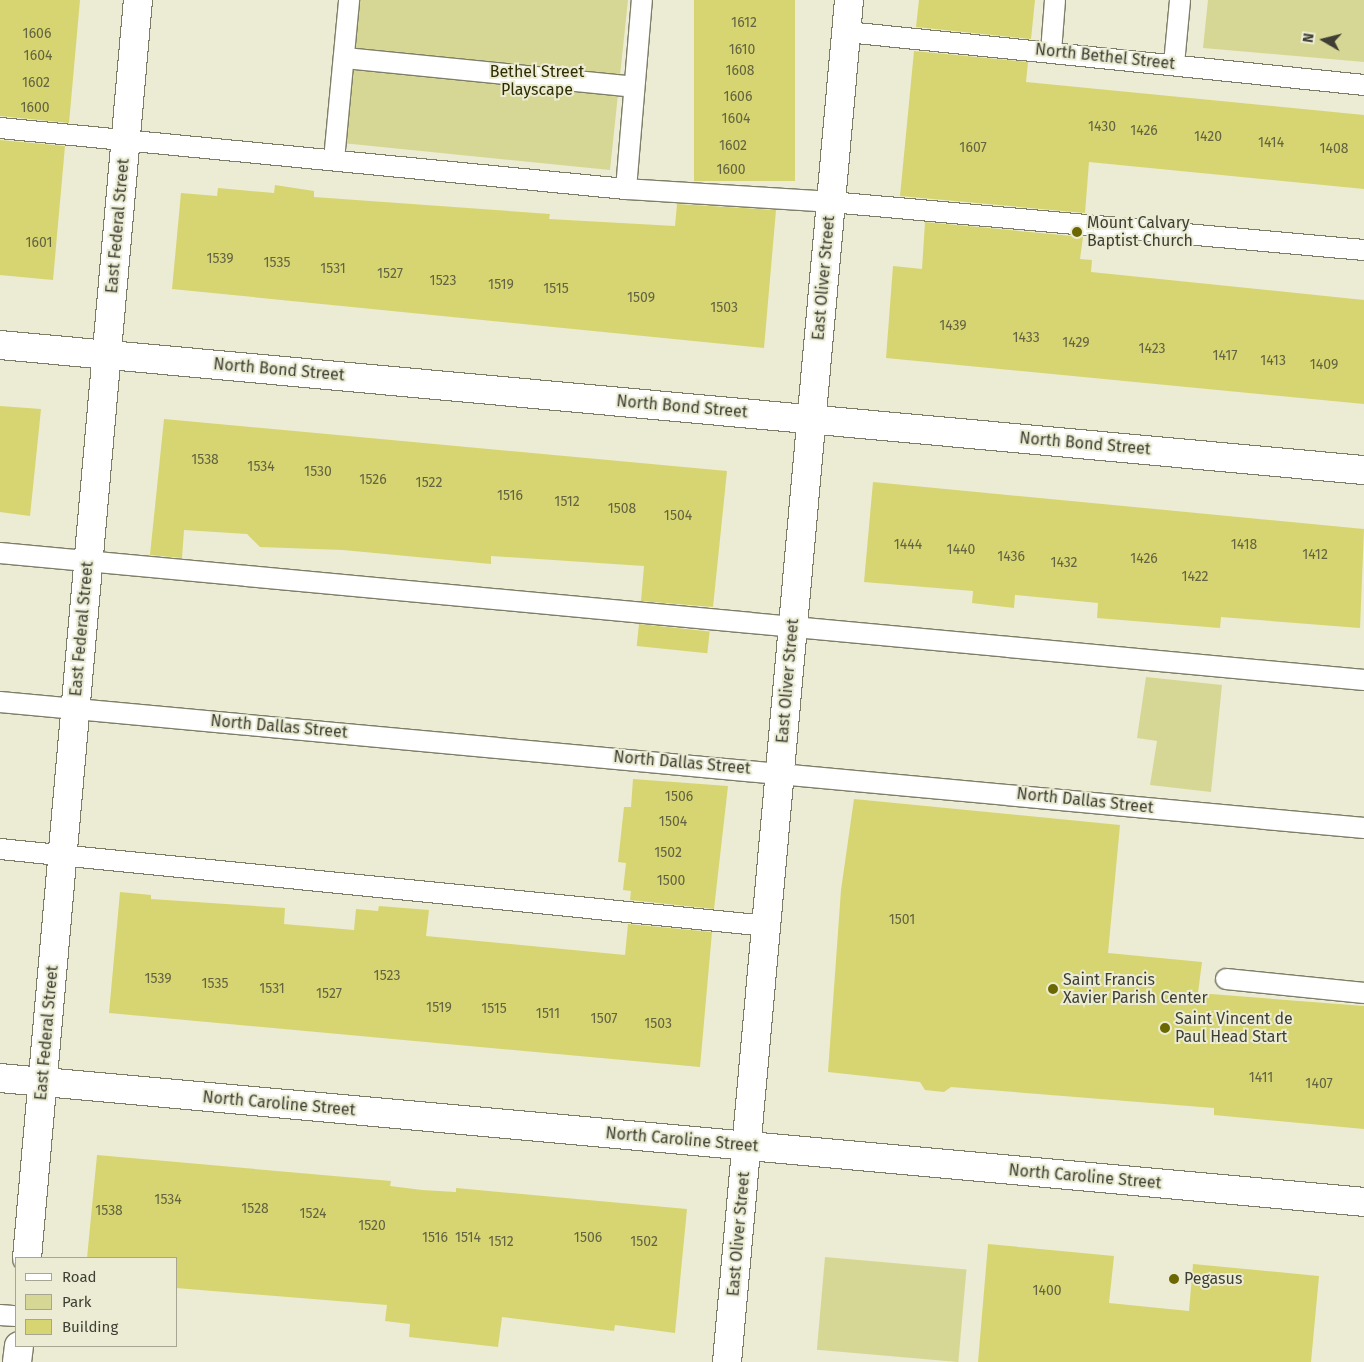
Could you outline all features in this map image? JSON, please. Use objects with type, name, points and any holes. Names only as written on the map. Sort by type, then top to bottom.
[{"type":"street","name":"East Federal Street","points":[[27,1257],[138,0]]},
{"type":"street","name":"East Oliver Street","points":[[727,1362],[849,0]]},
{"type":"street","name":"North Bond Street","points":[[0,344],[1364,470]]},
{"type":"street","name":"North Caroline Street","points":[[0,1078],[1364,1202]]},
{"type":"street","points":[[17,1362],[19,1347]]},
{"type":"lane","points":[[334,160],[349,0]]},
{"type":"lane","points":[[626,189],[642,0]]},
{"type":"lane","points":[[1051,52],[1055,0]]},
{"type":"lane","points":[[1174,64],[1180,0]]},
{"type":"lane","name":"North Bethel Street","points":[[846,32],[1174,64],[1364,85]]},
{"type":"lane","points":[[345,58],[634,87]]},
{"type":"lane","points":[[0,128],[626,189],[831,202],[1364,250]]},
{"type":"lane","points":[[0,553],[793,625],[1364,680]]},
{"type":"lane","name":"North Dallas Street","points":[[0,702],[780,772],[1364,828]]},
{"type":"lane","points":[[0,849],[767,926]]},
{"type":"lane","points":[[1226,979],[1364,993]]},
{"type":"lane","points":[[0,1315],[15,1316]]},
{"type":"green space","name":"Bethel Street Playscape","points":[[357,0],[628,0],[610,170],[342,143]]},
{"type":"green space","points":[[1208,0],[1364,0],[1364,62],[1203,48]]},
{"type":"green space","points":[[1146,677],[1222,685],[1211,792],[1150,785],[1157,741],[1137,738]]},
{"type":"green space","points":[[825,1257],[966,1269],[958,1362],[817,1350]]},
{"type":"building","points":[[0,0],[80,0],[69,123],[0,116]]},
{"type":"building","points":[[694,0],[795,0],[795,181],[694,181]]},
{"type":"building","points":[[919,0],[1035,0],[1031,39],[916,27]]},
{"type":"building","points":[[914,51],[1028,62],[1026,82],[1364,115],[1364,189],[1089,162],[1085,213],[900,196]]},
{"type":"building","points":[[0,140],[65,146],[53,280],[0,275]]},
{"type":"building","points":[[275,185],[314,191],[314,197],[550,214],[549,219],[675,226],[677,204],[776,210],[764,348],[172,289],[181,193],[217,196],[218,188],[274,193]]},
{"type":"building","points":[[925,222],[1083,237],[1080,259],[1092,260],[1091,272],[1364,300],[1364,404],[886,358],[893,266],[922,269]]},
{"type":"building","points":[[0,406],[41,409],[30,516],[0,512]]},
{"type":"building","points":[[164,419],[727,471],[713,607],[641,601],[644,566],[491,556],[491,564],[343,550],[260,547],[247,534],[184,530],[182,558],[150,555]]},
{"type":"building","points":[[873,482],[1364,529],[1360,628],[1221,617],[1220,628],[1097,618],[1098,603],[1015,595],[1014,608],[972,603],[973,591],[864,582]]},
{"type":"building","points":[[639,624],[710,631],[707,653],[637,646]]},
{"type":"building","points":[[633,779],[728,786],[714,909],[630,900],[631,891],[623,890],[626,863],[618,862],[624,807],[631,807]]},
{"type":"building","points":[[854,799],[1120,825],[1108,953],[1202,962],[1198,993],[1364,1006],[1364,1129],[1214,1115],[1214,1108],[951,1087],[944,1092],[925,1090],[920,1082],[828,1072],[841,890]]},
{"type":"building","points":[[120,892],[151,895],[151,899],[285,908],[284,924],[354,930],[356,909],[378,911],[379,906],[429,910],[426,936],[625,955],[628,924],[712,932],[700,1067],[109,1013]]},
{"type":"building","points":[[97,1155],[391,1181],[390,1186],[422,1190],[456,1192],[456,1188],[687,1209],[675,1333],[615,1325],[614,1331],[502,1317],[498,1347],[409,1337],[410,1324],[385,1321],[387,1305],[178,1288],[178,1257],[87,1257]]},
{"type":"building","points":[[988,1244],[1114,1256],[1109,1303],[1189,1311],[1193,1264],[1319,1276],[1311,1362],[978,1362]]},
{"type":"place","name":"Mount Calvary Baptist Church","points":[[1077,232]]},
{"type":"place","name":"Saint Francis Xavier Parish Center","points":[[1053,989]]},
{"type":"place","name":"Saint Vincent de Paul Head Start","points":[[1165,1028]]},
{"type":"place","name":"Pegasus","points":[[1174,1279]]}]
